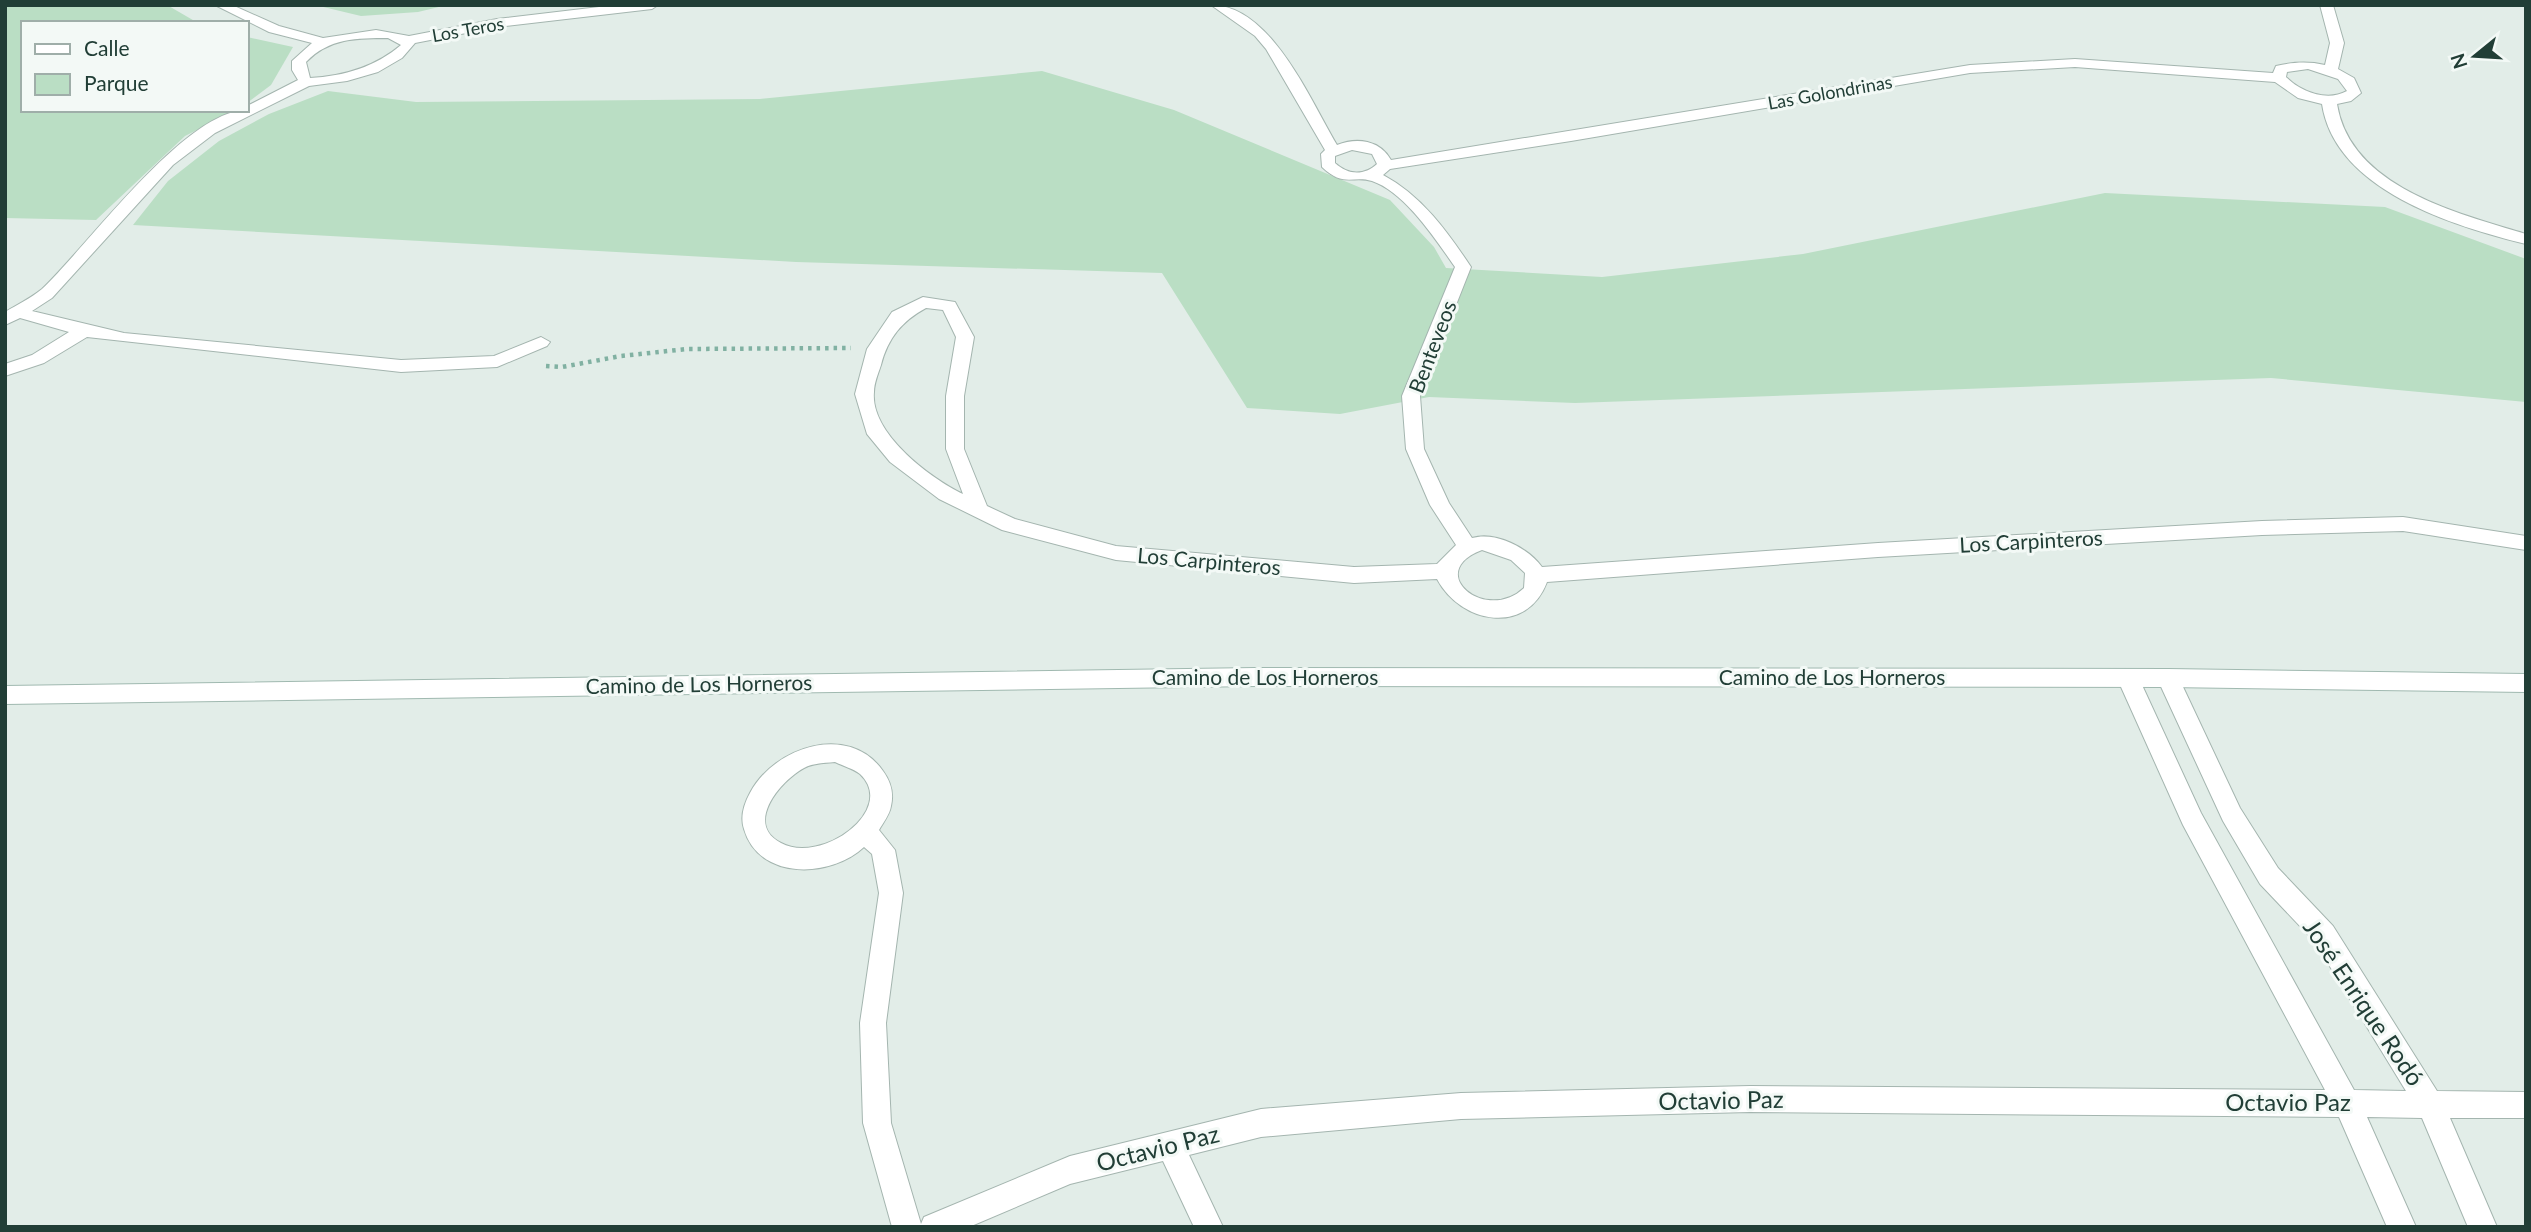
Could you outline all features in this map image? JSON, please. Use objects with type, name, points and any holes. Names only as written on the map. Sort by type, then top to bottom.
[{"type":"street","points":[[221,5],[274,29],[321,41],[380,34],[408,40],[402,52],[366,72],[306,82],[248,111]]},
{"type":"street","name":"Los Teros","points":[[408,40],[497,23],[652,5]]},
{"type":"street","name":"Benteveos","points":[[1217,5],[1260,33],[1272,47],[1333,150]]},
{"type":"street","points":[[2326,5],[2337,43],[2331,71]]},
{"type":"street","points":[[306,82],[299,69],[299,61],[310,47],[321,41]]},
{"type":"street","name":"Las Golondrinas","points":[[1379,170],[1970,69],[2076,63],[2279,78]]},
{"type":"street","points":[[2297,65],[2331,71],[2350,82],[2354,88],[2349,97],[2329,100],[2303,94],[2279,78],[2281,69],[2297,65]]},
{"type":"street","points":[[2329,100],[2337,134],[2365,169],[2410,197],[2452,216],[2526,239]]},
{"type":"street","points":[[13,316],[46,294],[169,162],[210,130],[246,112]]},
{"type":"street","name":"Benteveos","points":[[1350,145],[1369,147],[1382,154],[1379,170],[1354,177],[1337,173],[1327,164],[1328,154],[1350,145]]},
{"type":"street","name":"Benteveos","points":[[1379,170],[1439,231],[1463,267],[1411,396],[1415,449],[1440,505],[1467,546]]},
{"type":"street","name":"Los Carpinteros","points":[[979,510],[956,449],[955,396],[965,337],[949,306],[923,302],[898,316],[876,349],[864,394],[874,430],[897,457],[946,494],[1009,525],[1116,553],[1354,575],[1445,571]]},
{"type":"street","points":[[13,316],[84,331],[401,366],[497,361],[541,342]]},
{"type":"street","points":[[5,370],[38,359],[84,331]]},
{"type":"street","name":"Los Carpinteros","points":[[1535,575],[1878,550],[2262,528],[2403,524],[2526,543]]},
{"type":"street","points":[[1488,544],[1509,548],[1530,564],[1535,575],[1529,596],[1507,608],[1492,610],[1477,607],[1452,592],[1445,571],[1456,552],[1467,546],[1488,544]]},
{"type":"street","name":"Camino de Los Horneros","points":[[5,695],[1255,677],[2168,678],[2526,683]]},
{"type":"street","points":[[2128,678],[2191,818],[2347,1104],[2402,1227]]},
{"type":"street","name":"José Enrique Rodó","points":[[2168,678],[2231,814],[2250,845],[2270,876],[2324,934],[2430,1104],[2483,1227]]},
{"type":"street","points":[[837,753],[855,758],[870,767],[879,781],[882,798],[878,816],[866,832],[850,846],[830,856],[808,860],[788,858],[771,850],[759,838],[753,822],[755,805],[763,788],[777,773],[795,761],[837,753]]},
{"type":"street","points":[[866,832],[883,850],[891,893],[873,1023],[877,1123],[907,1227]]},
{"type":"street","name":"Octavio Paz","points":[[933,1227],[1070,1170],[1261,1124],[1461,1106],[1749,1099],[2526,1105]]},
{"type":"street","points":[[1170,1146],[1209,1227]]},
{"type":"path","points":[[497,361],[562,367],[621,356],[687,349],[876,349]]},
{"type":"green space","points":[[5,5],[167,5],[195,21],[21,21],[21,112],[233,112],[185,136],[96,220],[5,218]]},
{"type":"green space","points":[[315,5],[447,5],[418,12],[361,16]]},
{"type":"green space","points":[[248,37],[293,47],[271,85],[248,102]]},
{"type":"green space","points":[[1042,71],[1174,110],[1390,200],[1434,247],[1446,268],[1602,277],[1803,254],[2105,193],[2385,207],[2526,259],[2526,402],[2271,378],[1575,403],[1429,397],[1340,414],[1247,408],[1162,273],[796,262],[133,225],[168,181],[219,141],[269,114],[328,91],[416,102],[760,99]]}]
